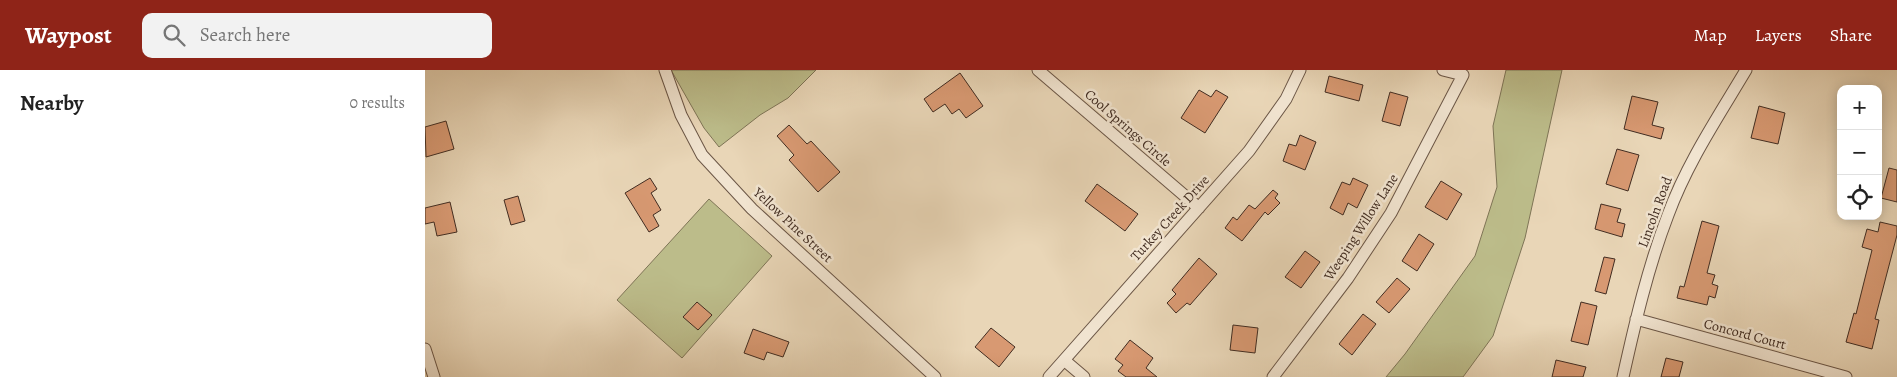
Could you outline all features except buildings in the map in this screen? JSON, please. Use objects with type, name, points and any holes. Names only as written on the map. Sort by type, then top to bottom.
[{"type":"street","name":"Yellow Pine Street","points":[[665,70],[681,115],[702,155],[752,209],[935,377]]},
{"type":"street","name":"Cool Springs Circle","points":[[1038,70],[1199,208]]},
{"type":"street","name":"Turkey Creek Drive","points":[[1049,377],[1249,151],[1286,99],[1300,70]]},
{"type":"street","name":"Weeping Willow Lane","points":[[1273,377],[1348,278],[1391,213],[1463,75],[1443,70]]},
{"type":"street","name":"Lincoln Road","points":[[1623,377],[1636,319],[1671,206],[1690,164],[1746,70]]},
{"type":"street","name":"Concord Court","points":[[1636,319],[1846,377]]},
{"type":"street","points":[[425,349],[434,377]]},
{"type":"street","points":[[1064,360],[1083,377]]},
{"type":"green space","points":[[671,70],[816,70],[788,98],[760,115],[719,147],[704,128]]},
{"type":"green space","points":[[1506,70],[1562,70],[1525,238],[1493,336],[1463,377],[1386,377],[1405,354],[1475,256],[1497,187],[1493,126]]},
{"type":"green space","points":[[709,199],[772,256],[682,358],[617,300]]}]
